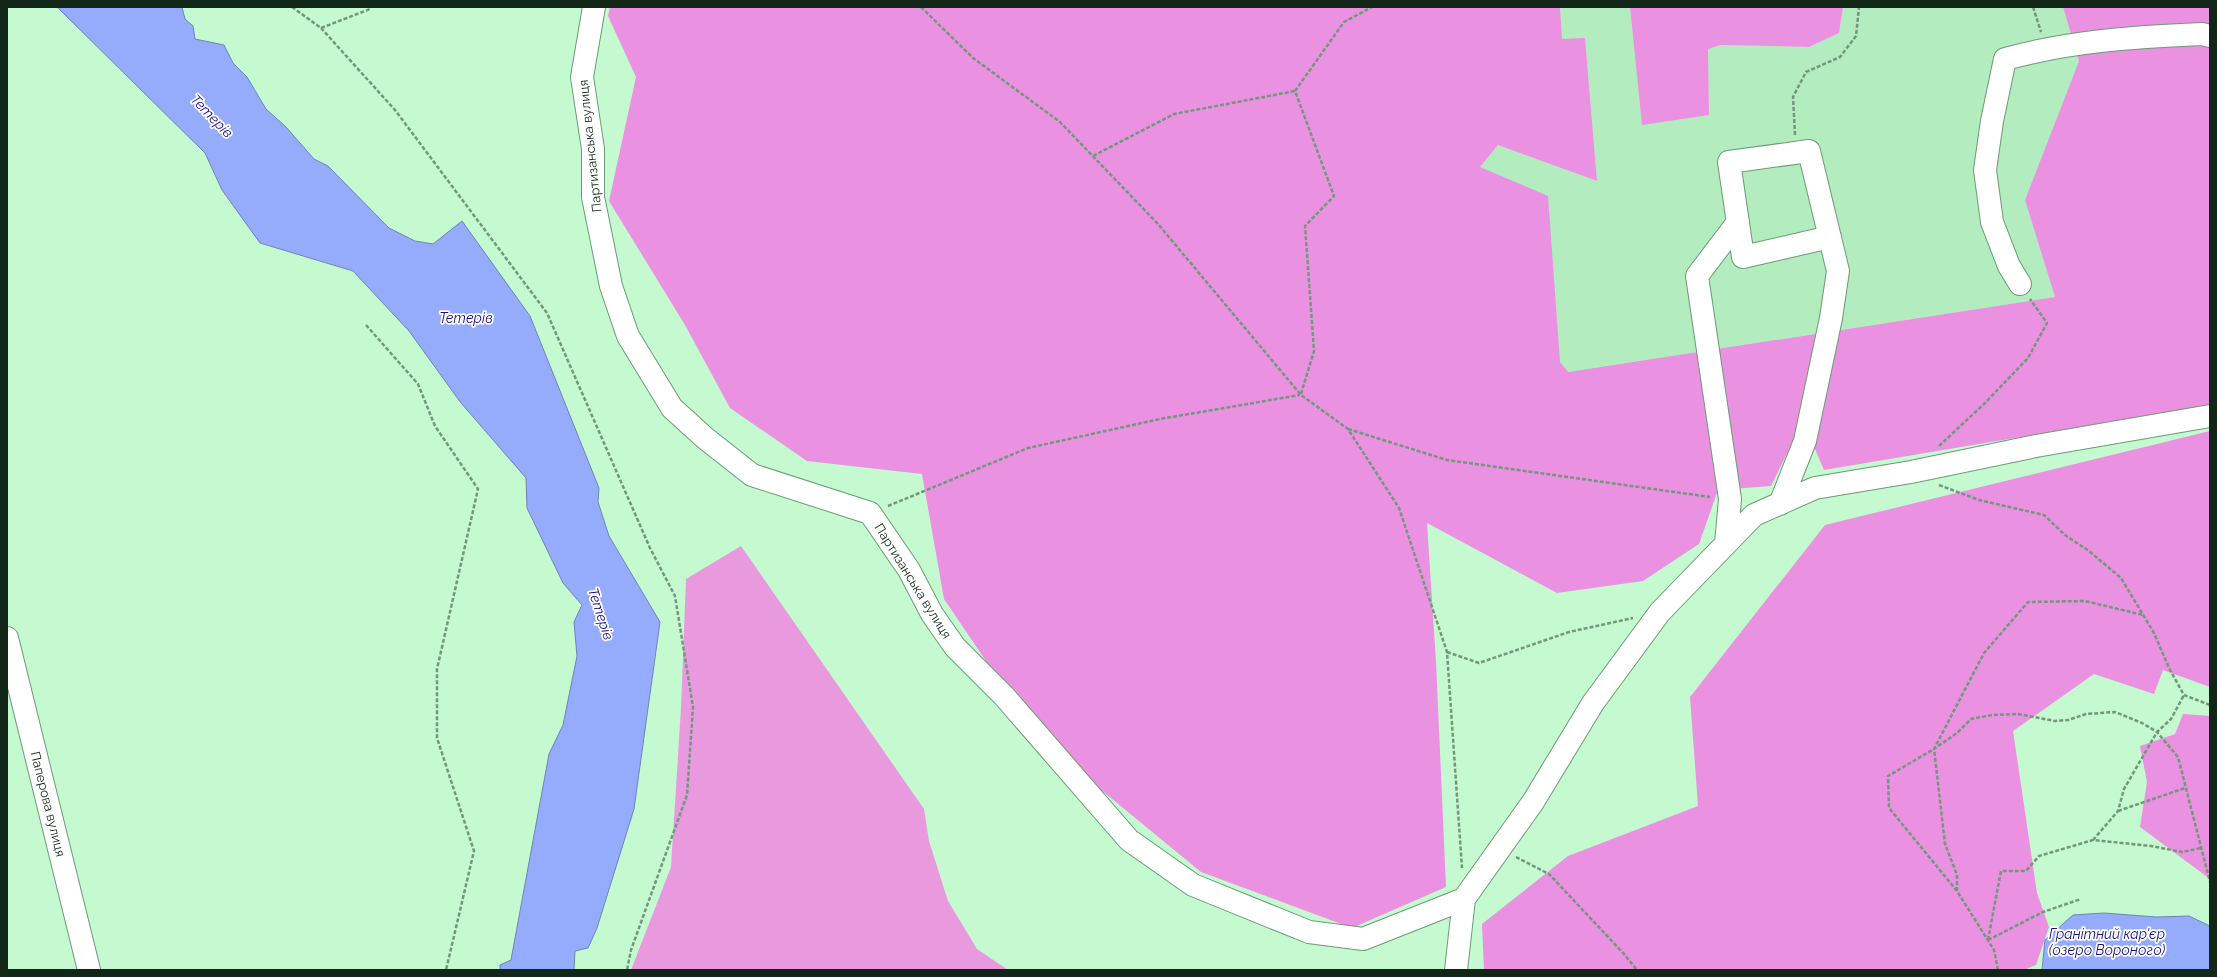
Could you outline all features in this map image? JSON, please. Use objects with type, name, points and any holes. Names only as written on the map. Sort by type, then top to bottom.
[{"type":"street","name":"Партизанська вулиця","points":[[594,7],[582,77],[593,149],[593,197],[611,286],[628,336],[672,408],[705,438],[752,475],[870,513],[909,570],[932,614],[955,647],[1004,696],[1129,840],[1194,885],[1309,932],[1363,939],[1464,899]]},
{"type":"street","points":[[2020,284],[2009,266],[1992,222],[1985,170],[1992,120],[2005,59],[2046,48],[2130,37],[2202,34],[2210,36]]},
{"type":"street","points":[[1780,504],[1804,441],[1831,318],[1838,271],[1809,151],[1728,162],[1743,257],[1830,238]]},
{"type":"street","points":[[1726,544],[1730,499],[1697,276],[1738,222]]},
{"type":"street","points":[[1456,970],[1464,899],[1533,802],[1592,703],[1660,612],[1754,515],[1815,488],[1911,472],[2036,446],[2210,416]]},
{"type":"street","name":"Паперова вулиця","points":[[7,638],[89,970]]},
{"type":"path","points":[[292,7],[321,28],[395,110],[548,313],[650,548],[675,596],[693,707],[687,795],[631,950],[627,970]]},
{"type":"path","points":[[921,7],[972,58],[1060,122],[1158,224],[1301,395],[1348,429],[1447,460],[1730,499]]},
{"type":"path","points":[[1093,156],[1174,114],[1295,91],[1344,22],[1372,7]]},
{"type":"path","points":[[1796,153],[1793,97],[1806,72],[1840,57],[1856,36],[1859,7]]},
{"type":"path","points":[[2033,7],[2046,48]]},
{"type":"path","points":[[321,28],[370,9]]},
{"type":"path","points":[[1295,91],[1334,196],[1305,226],[1314,351],[1301,395]]},
{"type":"path","points":[[1934,451],[1985,403],[2028,358],[2047,323],[2020,284]]},
{"type":"path","points":[[366,325],[418,384],[435,426],[478,489],[437,669],[437,738],[474,851],[446,970]]},
{"type":"path","points":[[870,513],[1028,448],[1160,419],[1301,395]]},
{"type":"path","points":[[1348,429],[1399,508],[1447,652],[1464,899]]},
{"type":"path","points":[[1911,472],[1946,489],[1979,500],[2044,515],[2066,535],[2089,551],[2121,578],[2144,616],[2184,694],[2210,705]]},
{"type":"path","points":[[1958,891],[1957,875],[1945,844],[1934,749],[1984,653],[2028,602],[2085,601],[2144,616]]},
{"type":"path","points":[[1447,652],[1479,663],[1569,632],[1660,612]]},
{"type":"path","points":[[2093,840],[2118,811],[2124,789],[2157,732],[2171,719],[2184,694]]},
{"type":"path","points":[[1998,970],[1994,950],[1958,891],[1889,808],[1888,776],[1934,749],[1957,733],[1972,719],[1992,715],[2018,714],[2055,721],[2068,720],[2086,714],[2115,712],[2142,723],[2157,732],[2178,757],[2210,882]]},
{"type":"path","points":[[2118,811],[2185,788]]},
{"type":"path","points":[[1988,940],[2002,871],[2026,871],[2039,856],[2093,840],[2151,846],[2182,852],[2201,848]]},
{"type":"path","points":[[1500,848],[1549,874],[1624,954],[1637,970]]},
{"type":"path","points":[[1988,940],[2043,912],[2081,899]]},
{"type":"shaded area","points":[[610,7],[1560,7],[1562,39],[1585,38],[1597,181],[1498,145],[1480,167],[1548,196],[1560,362],[1568,372],[2055,297],[2025,200],[2079,61],[2063,7],[2210,7],[2210,405],[1824,470],[1803,421],[1771,486],[1718,490],[1699,544],[1643,581],[1557,593],[1427,523],[1436,662],[1446,887],[1352,928],[1201,872],[1089,780],[988,664],[944,599],[922,474],[807,461],[730,408],[685,325],[609,201],[636,77],[608,16]]},
{"type":"shaded area","points":[[1560,7],[1630,7],[1642,124],[1709,115],[1708,49],[1721,45],[1809,47],[1839,33],[1843,7],[2063,7],[2079,61],[2025,200],[2055,297],[1567,372],[1560,362],[1480,167],[1498,145],[1597,181],[1585,39],[1562,39]]},
{"type":"shaded area","points":[[1630,7],[1843,7],[1839,33],[1809,47],[1721,45],[1708,49],[1709,115],[1642,125]]},
{"type":"shaded area","points":[[2210,431],[2210,687],[2163,670],[2154,694],[2094,674],[2013,731],[2037,893],[2049,927],[2036,965],[2024,970],[1484,970],[1482,924],[1568,856],[1698,806],[1690,697],[1825,525]]},
{"type":"shaded area","points":[[741,546],[924,809],[929,841],[948,901],[977,949],[1008,970],[631,970],[671,867],[681,708],[686,579]]},
{"type":"shaded area","points":[[2183,714],[2210,716],[2210,879],[2140,827],[2147,782],[2140,746],[2175,734]]},
{"type":"water","name":"Тетерів","points":[[57,7],[182,7],[185,19],[193,26],[195,39],[224,45],[233,63],[247,77],[266,109],[286,127],[314,159],[328,166],[389,228],[415,241],[433,244],[462,221],[530,316],[599,488],[598,502],[609,536],[660,622],[634,809],[597,928],[588,948],[575,951],[574,970],[500,970],[500,965],[511,960],[549,754],[563,725],[577,656],[574,622],[582,605],[563,583],[527,508],[526,478],[461,403],[409,331],[353,271],[260,243],[222,190],[205,153]]},
{"type":"water","name":"Гранітний кар'єр (озеро Вороного)","points":[[2104,913],[2156,917],[2189,916],[2210,926],[2210,970],[2042,970],[2045,940],[2073,915]]}]
